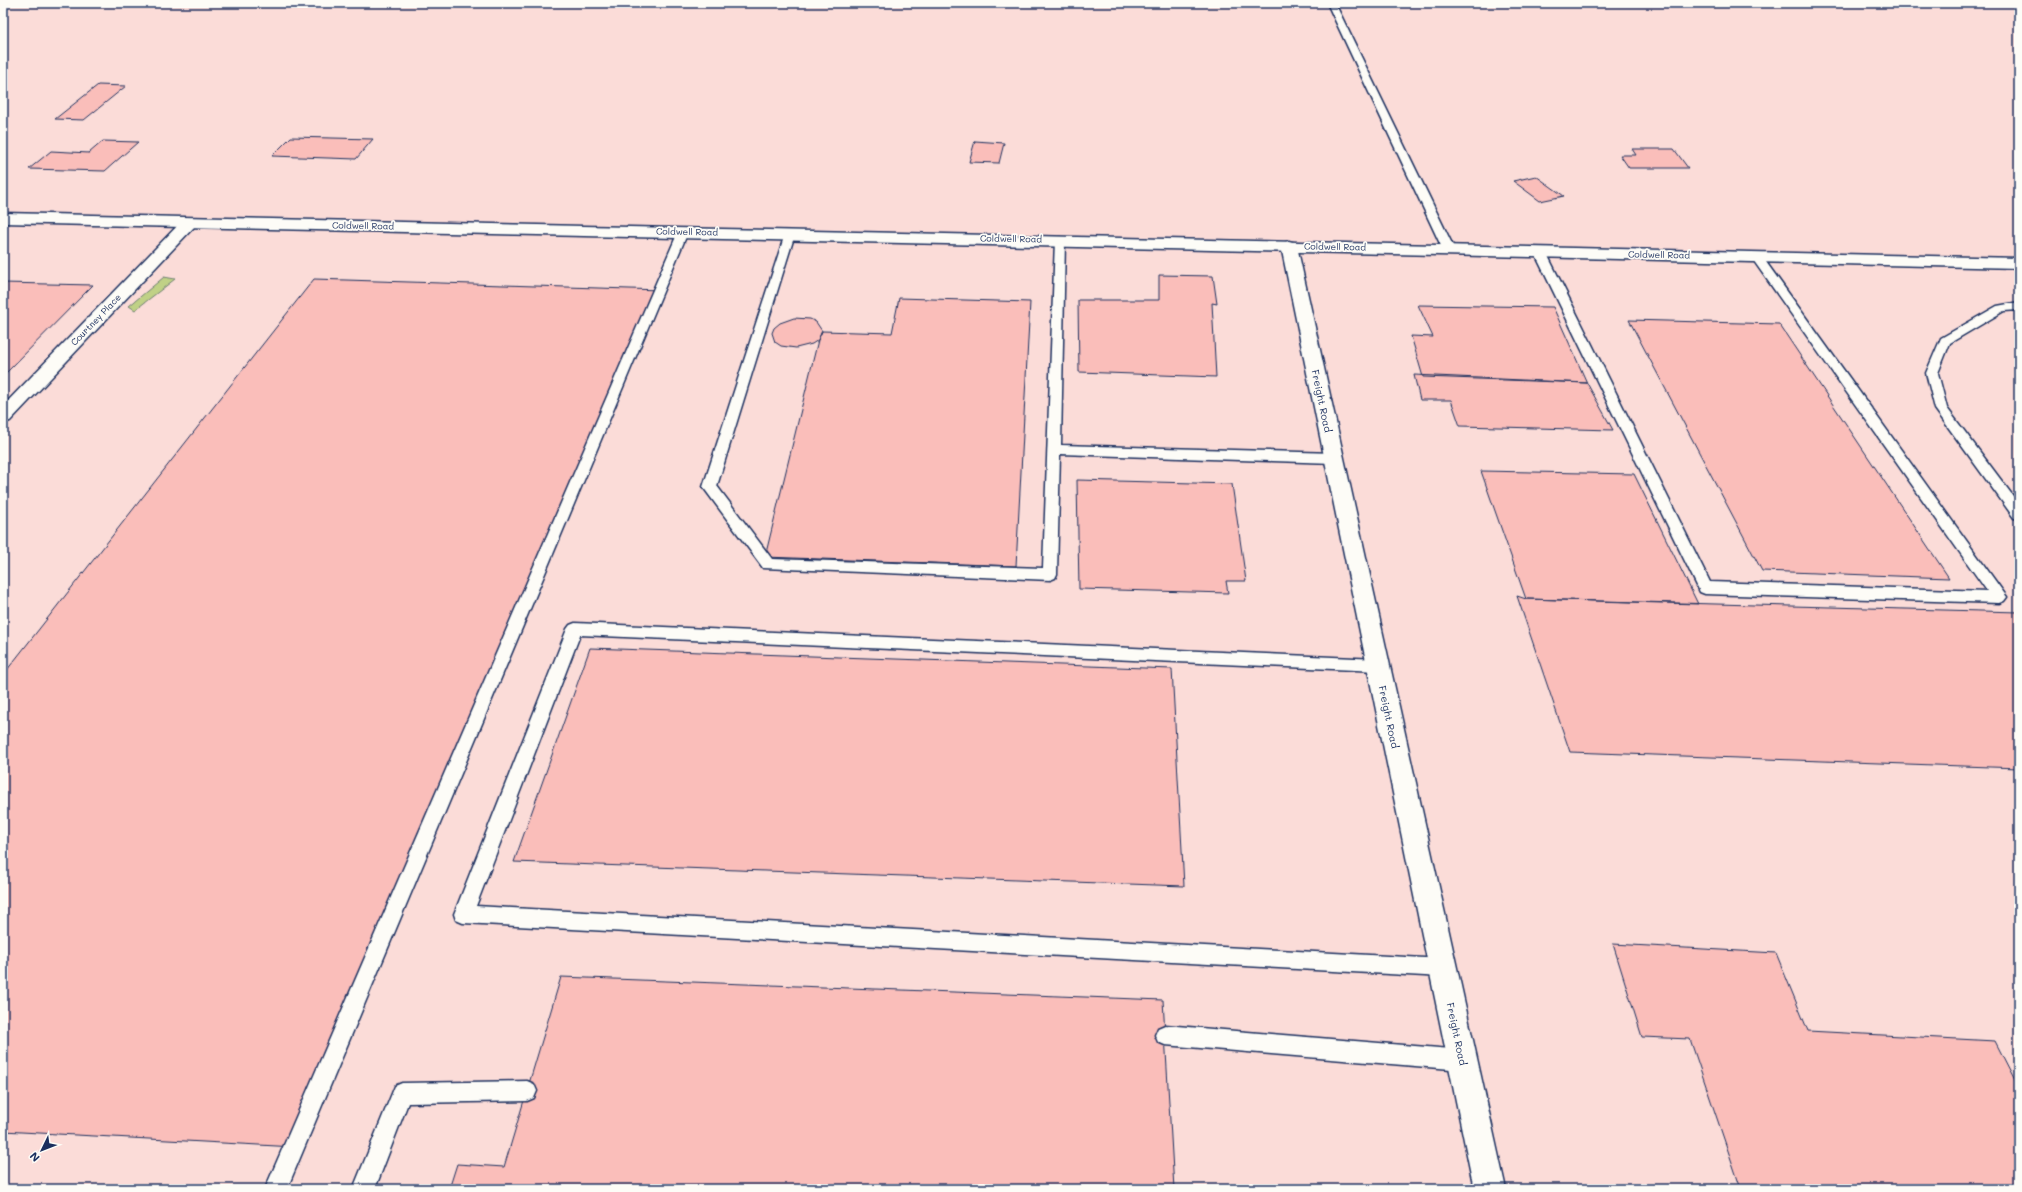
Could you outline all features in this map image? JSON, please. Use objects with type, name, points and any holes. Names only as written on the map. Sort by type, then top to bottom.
[{"type":"street","name":"Coldwell Road","points":[[3,218],[1060,240],[2019,263]]},
{"type":"street","name":"Courtney Place","points":[[3,417],[189,223]]},
{"type":"street","name":"Freight Road","points":[[1288,246],[1490,1189]]},
{"type":"lane","points":[[1331,3],[1449,250]]},
{"type":"lane","points":[[276,1189],[683,232]]},
{"type":"lane","points":[[790,234],[710,487],[768,564],[1050,574],[1060,240]]},
{"type":"lane","points":[[1540,252],[1705,588],[1999,597],[1757,257]]},
{"type":"lane","points":[[2019,306],[2001,308],[1945,341],[1932,373],[1941,409],[2019,514]]},
{"type":"lane","points":[[1054,449],[1334,458]]},
{"type":"lane","points":[[1378,665],[575,629],[463,914],[1443,968]]},
{"type":"lane","points":[[1166,1035],[1463,1060]]},
{"type":"lane","points":[[364,1189],[402,1093],[527,1091]]},
{"type":"shaded area","points":[[3,3],[2019,3],[2019,1189],[3,1189]]},
{"type":"green space","points":[[164,277],[175,279],[135,310],[129,306]]},
{"type":"building","points":[[98,85],[126,86],[84,120],[55,119]]},
{"type":"building","points":[[291,137],[373,139],[356,159],[272,156]]},
{"type":"building","points":[[103,141],[138,142],[105,171],[29,169],[51,151],[89,153]]},
{"type":"building","points":[[975,141],[1004,143],[999,163],[969,162]]},
{"type":"building","points":[[1632,149],[1674,149],[1688,168],[1629,168],[1620,155],[1636,155]]},
{"type":"building","points":[[1536,176],[1564,196],[1540,201],[1513,181]]},
{"type":"building","points":[[1159,275],[1213,276],[1217,304],[1212,303],[1216,377],[1079,372],[1078,300],[1159,300]]},
{"type":"building","points":[[314,279],[661,290],[295,1147],[3,1131],[3,675]]},
{"type":"building","points":[[3,283],[93,285],[3,376]]},
{"type":"building","points":[[899,298],[1030,302],[1016,566],[765,557],[818,340],[822,331],[892,333]]},
{"type":"building","points":[[1418,305],[1553,307],[1587,383],[1423,377],[1411,336],[1433,337]]},
{"type":"building","points":[[794,318],[810,319],[816,322],[822,331],[818,340],[812,344],[796,348],[781,346],[775,342],[772,333],[774,328],[780,323]]},
{"type":"building","points":[[1629,320],[1779,324],[1949,578],[1762,571]]},
{"type":"building","points":[[1414,375],[1587,383],[1613,430],[1460,426],[1451,400],[1420,400]]},
{"type":"building","points":[[1481,471],[1634,474],[1698,604],[1526,599]]},
{"type":"building","points":[[1077,480],[1232,484],[1246,581],[1226,581],[1228,593],[1079,589]]},
{"type":"building","points":[[1517,596],[1526,599],[2019,612],[2019,768],[1570,752]]},
{"type":"building","points":[[590,648],[1172,669],[1184,886],[514,862]]},
{"type":"building","points":[[1613,944],[1776,953],[1808,1031],[1995,1041],[2019,1088],[2019,1189],[1741,1189],[1690,1039],[1642,1037]]},
{"type":"building","points":[[561,977],[1163,1000],[1174,1189],[449,1189],[457,1164],[504,1167]]}]
